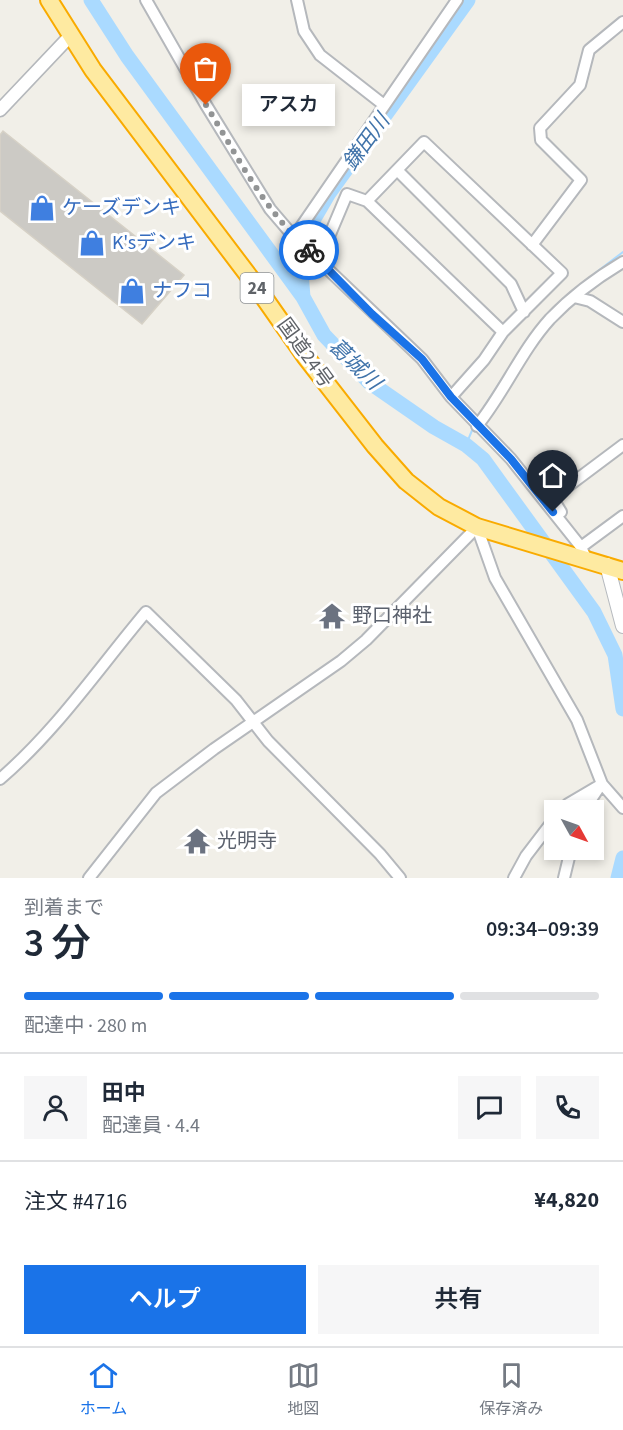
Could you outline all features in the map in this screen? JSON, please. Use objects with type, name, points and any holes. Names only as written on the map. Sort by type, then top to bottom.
[{"type":"highway","name":"国道24号","points":[[49,0],[93,70],[251,279],[305,356],[375,446],[406,481],[439,507],[477,527],[502,536],[580,551],[623,571]]},
{"type":"main road","points":[[607,565],[623,626]]},
{"type":"street","points":[[146,0],[270,208],[294,237],[319,259],[372,314],[422,359],[451,397],[511,459],[580,551]]},
{"type":"street","points":[[297,0],[304,32],[320,55],[384,105]]},
{"type":"street","points":[[294,237],[457,0]]},
{"type":"street","points":[[532,245],[582,180],[541,140],[540,128],[580,85],[589,50],[623,22]]},
{"type":"street","points":[[0,110],[71,35]]},
{"type":"street","points":[[368,201],[424,142],[562,273],[503,332],[484,360],[451,397]]},
{"type":"street","points":[[397,170],[511,284],[524,312]]},
{"type":"street","points":[[319,259],[348,194],[368,201],[503,332]]},
{"type":"street","points":[[477,426],[496,402],[531,345],[550,320],[597,277],[623,262]]},
{"type":"street","points":[[574,297],[590,301],[623,322]]},
{"type":"street","points":[[580,551],[575,532],[553,499],[623,445]]},
{"type":"street","points":[[580,551],[623,516]]},
{"type":"street","points":[[89,878],[156,794],[366,640],[477,527],[495,578],[577,720],[602,784],[620,805]]},
{"type":"street","points":[[0,779],[32,751],[69,711],[89,680],[146,612],[192,655],[304,779],[380,854],[400,878]]},
{"type":"street","points":[[577,800],[602,784]]},
{"type":"street","points":[[591,800],[602,784]]},
{"type":"street","points":[[514,878],[526,856],[544,832]]},
{"type":"street","points":[[564,878],[568,860]]},
{"type":"building","name":"K'sデンキ","points":[[3,131],[184,275],[142,324],[0,211],[0,135]]},
{"type":"waterway","name":"葛城川","points":[[91,0],[127,56],[303,297],[324,335],[369,382],[434,427],[466,445],[483,459],[594,612],[615,655],[623,709]]},
{"type":"waterway","name":"鎌田川","points":[[303,297],[299,248],[301,241],[329,193],[468,0]]},
{"type":"waterway","points":[[594,274],[623,252]]},
{"type":"waterway","points":[[484,407],[502,379]]},
{"type":"waterway","points":[[466,445],[473,428]]},
{"type":"waterway","name":"葛城川","points":[[618,878],[623,858]]},
{"type":"way so far","points":[[206,105],[270,208],[294,237],[309,250]]},
{"type":"place","name":"アスカ","points":[[206,105]]},
{"type":"place","name":"ケーズデンキ","points":[[42,208]]},
{"type":"place","name":"K'sデンキ","points":[[92,243]]},
{"type":"place","name":"ナフコ","points":[[132,291]]},
{"type":"place","name":"野口神社","points":[[332,616]]},
{"type":"place","name":"光明寺","points":[[197,841]]},
{"type":"route","points":[[309,250],[372,314],[385,323],[422,359],[451,397],[511,459],[553,512]]}]
